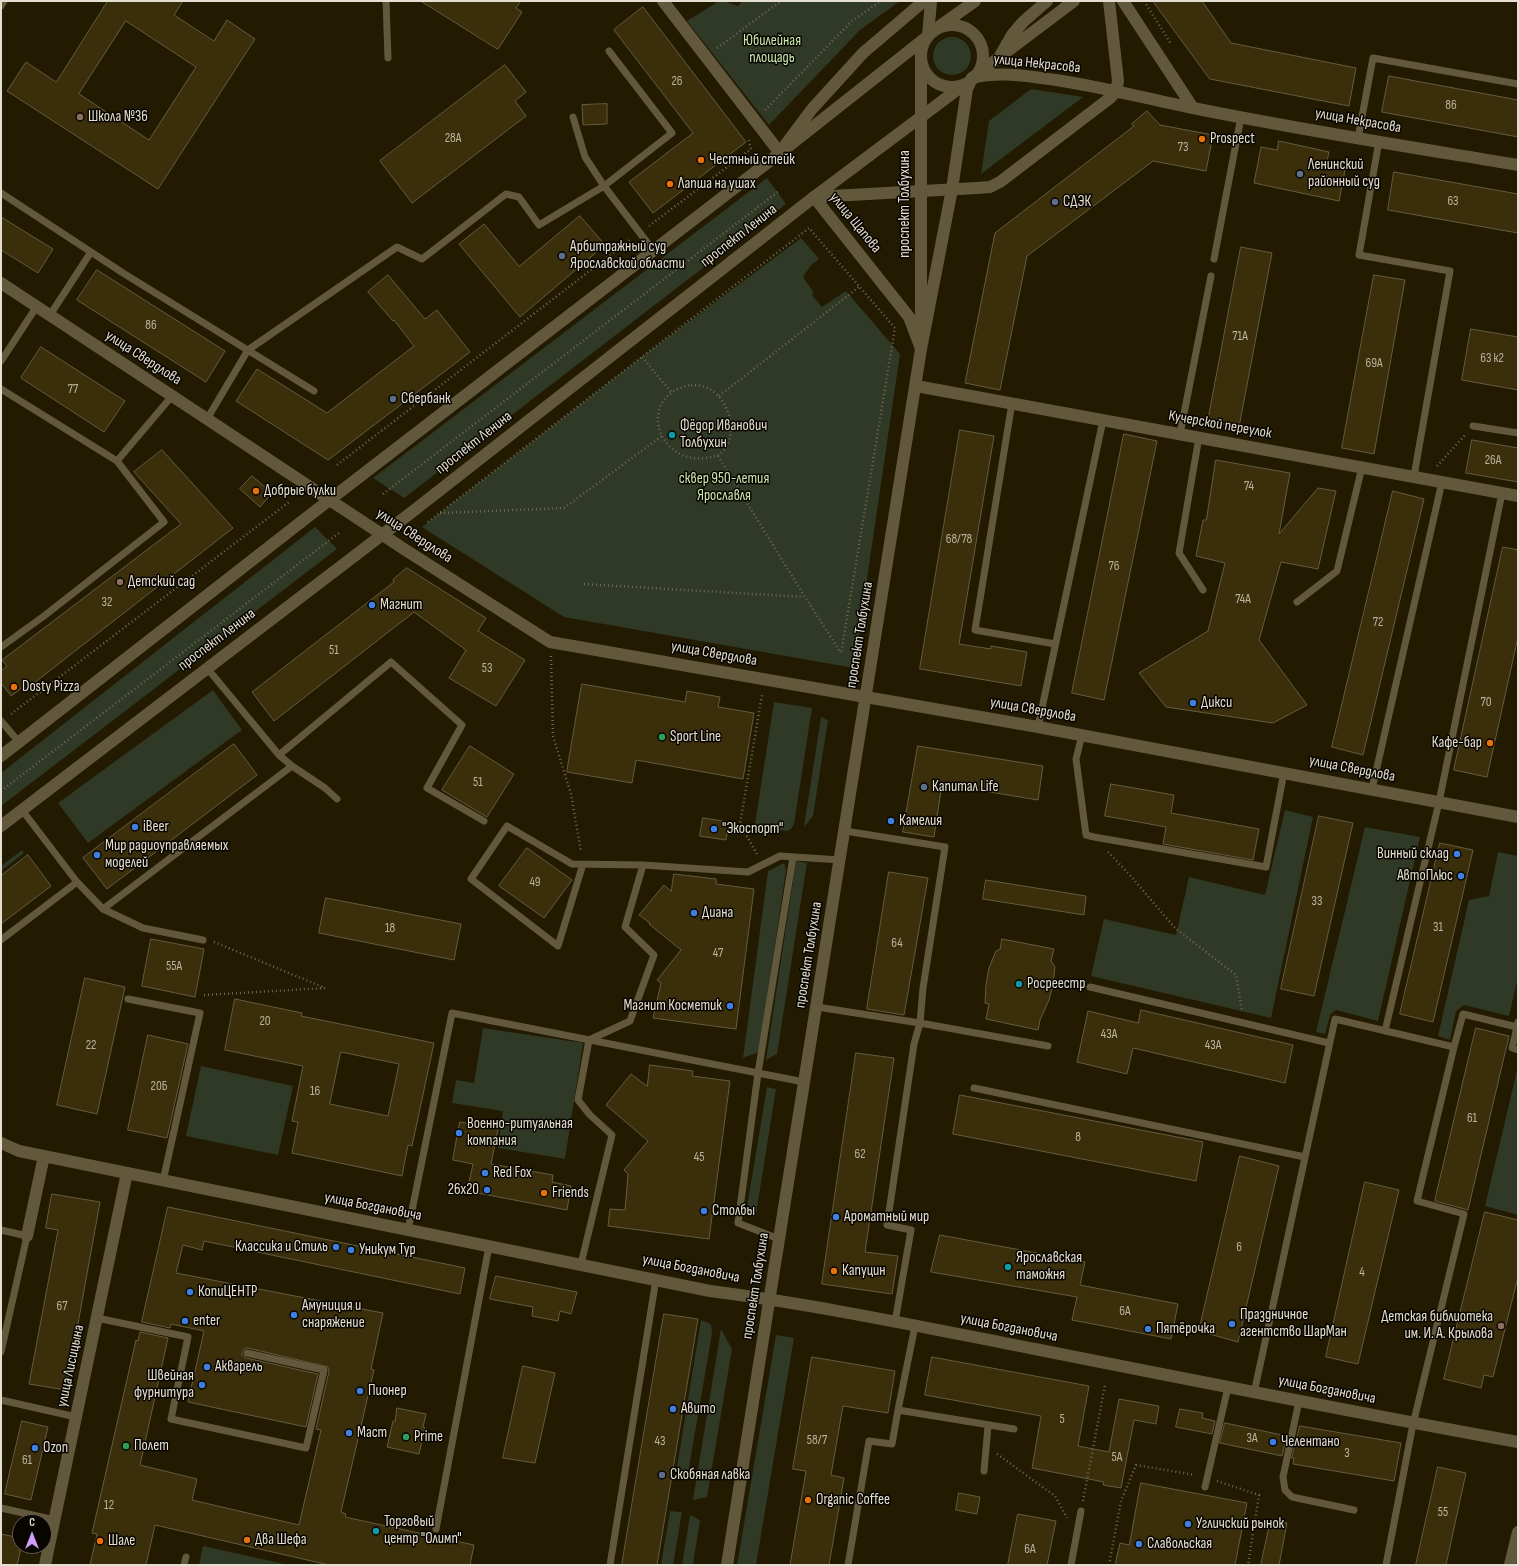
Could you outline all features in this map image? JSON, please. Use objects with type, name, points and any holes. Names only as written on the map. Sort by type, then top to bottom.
[{"type":"street","points":[[663,1],[780,153]]},
{"type":"street","points":[[780,153],[812,109],[863,53],[924,1]]},
{"type":"street","points":[[931,1],[932,32]]},
{"type":"street","points":[[1,756],[330,499],[780,153],[932,32],[975,1]]},
{"type":"street","points":[[997,60],[1012,35],[1023,22],[1047,1]]},
{"type":"street","name":"проспект Ленина","points":[[1,826],[382,534],[814,197],[1074,1]]},
{"type":"street","points":[[814,197],[990,187],[1000,182],[1110,98],[1116,91],[1118,81],[1110,1]]},
{"type":"street","points":[[1123,1],[1193,108]]},
{"type":"street","points":[[946,25],[956,25],[965,28],[980,42],[982,62],[979,70],[969,81],[951,86],[937,83],[929,77],[923,68],[921,50],[932,32],[946,25]]},
{"type":"street","name":"проспект Толбухина","points":[[921,59],[921,349]]},
{"type":"street","name":"улица Некрасова","points":[[969,81],[987,74],[1036,77],[1116,91],[1241,117],[1518,165]]},
{"type":"street","name":"проспект Толбухина","points":[[727,1565],[921,349],[952,189],[969,81]]},
{"type":"street","name":"улица Щапова","points":[[814,197],[909,317],[921,349]]},
{"type":"street","name":"улица Свердлова","points":[[1,283],[382,534],[550,642],[1038,727],[1518,817]]},
{"type":"street","name":"Кучерской переулок","points":[[916,386],[1362,467],[1416,473],[1442,482],[1518,496]]},
{"type":"street","name":"улица Богдановича","points":[[1,1143],[19,1150],[44,1156],[163,1181],[710,1291],[770,1299],[896,1322],[1413,1424],[1518,1442]]},
{"type":"street","points":[[27,1236],[44,1156]]},
{"type":"street","name":"улица Лисицына","points":[[45,1565],[127,1173]]},
{"type":"street","points":[[1510,1565],[1518,1532]]},
{"type":"lane","points":[[1,6],[4,1]]},
{"type":"lane","points":[[386,1],[388,58]]},
{"type":"lane","points":[[207,419],[248,350],[397,247],[422,259],[506,194],[519,197],[539,225],[604,186],[672,133],[610,51]]},
{"type":"lane","points":[[1358,138],[1373,58],[1518,84]]},
{"type":"lane","points":[[1214,259],[1241,117]]},
{"type":"lane","points":[[573,118],[585,156],[604,186],[653,250]]},
{"type":"lane","points":[[1379,141],[1359,255],[1450,272],[1416,473]]},
{"type":"lane","points":[[1,193],[91,252],[314,391]]},
{"type":"lane","points":[[50,315],[91,252]]},
{"type":"lane","points":[[1180,434],[1211,276]]},
{"type":"lane","points":[[1,361],[37,306]]},
{"type":"lane","points":[[1,389],[117,461],[164,522],[44,616],[1,647]]},
{"type":"lane","points":[[117,461],[172,396]]},
{"type":"lane","points":[[1012,403],[975,630],[1055,644]]},
{"type":"lane","points":[[1038,727],[1103,420]]},
{"type":"lane","points":[[1473,426],[1518,434]]},
{"type":"lane","points":[[1200,437],[1179,553],[1203,590]]},
{"type":"lane","points":[[1297,602],[1337,571],[1362,467]]},
{"type":"lane","points":[[1372,789],[1442,482]]},
{"type":"lane","points":[[1385,1031],[1439,802],[1502,493]]},
{"type":"lane","points":[[279,755],[391,662],[462,725],[427,788],[484,821]]},
{"type":"lane","points":[[207,668],[279,755],[292,766],[325,788],[337,799]]},
{"type":"lane","points":[[1,721],[19,742]]},
{"type":"lane","points":[[1082,735],[1076,760],[1086,835],[1094,837],[1266,867],[1284,772]]},
{"type":"lane","points":[[103,909],[292,766]]},
{"type":"lane","points":[[22,810],[77,882],[103,909],[143,928],[203,940]]},
{"type":"lane","points":[[583,864],[558,946],[470,879],[508,826],[572,864],[583,864],[643,865],[748,872],[780,856],[840,860]]},
{"type":"lane","points":[[845,831],[945,848],[923,988],[920,1023],[914,1044],[887,1225],[911,1230],[896,1322]]},
{"type":"lane","points":[[779,1239],[738,1223],[758,1073],[793,857]]},
{"type":"lane","points":[[589,1040],[630,1021],[654,955],[624,927],[643,865]]},
{"type":"lane","points":[[1,940],[77,882]]},
{"type":"lane","points":[[1090,987],[1329,1043]]},
{"type":"lane","points":[[128,999],[200,1013],[163,1181]]},
{"type":"lane","points":[[817,1007],[920,1023],[1048,1046]]},
{"type":"lane","points":[[408,1230],[452,1013],[804,1082]]},
{"type":"lane","points":[[1386,1565],[1413,1424],[1464,1214],[1417,1202],[1463,1014],[1517,1024],[1512,1048],[1518,1050]]},
{"type":"lane","points":[[1254,1392],[1335,1019],[1454,1047]]},
{"type":"lane","points":[[581,1264],[612,1136],[590,1115],[578,1100],[589,1040]]},
{"type":"lane","points":[[974,1088],[1305,1157]]},
{"type":"lane","points":[[1,1230],[27,1236],[1,1352]]},
{"type":"lane","points":[[436,1529],[489,1246]]},
{"type":"lane","points":[[610,1565],[656,1279]]},
{"type":"lane","points":[[97,1318],[188,1337],[172,1419],[306,1448],[324,1370],[247,1353]]},
{"type":"lane","points":[[848,1565],[869,1441],[892,1444],[915,1326]]},
{"type":"lane","points":[[1205,1488],[1228,1387]]},
{"type":"lane","points":[[1,1400],[76,1417]]},
{"type":"lane","points":[[1299,1401],[1283,1477],[1285,1490],[1292,1497],[1354,1510]]},
{"type":"lane","points":[[898,1410],[988,1426],[1014,1429]]},
{"type":"lane","points":[[984,1471],[988,1426]]},
{"type":"lane","points":[[1,1508],[55,1520]]},
{"type":"lane","points":[[1071,1565],[1081,1511]]},
{"type":"lane","points":[[184,1565],[186,1557]]},
{"type":"path","points":[[717,49],[782,1]]},
{"type":"path","points":[[765,110],[852,21],[881,1]]},
{"type":"path","points":[[337,465],[751,149],[748,134]]},
{"type":"path","points":[[383,494],[779,191]]},
{"type":"path","points":[[428,522],[809,228],[895,328],[842,654],[718,456]]},
{"type":"path","points":[[719,396],[859,287]]},
{"type":"path","points":[[642,357],[671,392]]},
{"type":"path","points":[[686,386],[701,386],[711,390],[719,396],[725,406],[731,422],[730,436],[725,448],[718,456],[690,458],[669,445],[662,436],[658,427],[660,407],[664,398],[671,392],[686,386]]},
{"type":"path","points":[[1416,473],[1439,465],[1473,426]]},
{"type":"path","points":[[440,513],[564,508],[662,436]]},
{"type":"path","points":[[1,721],[289,502]]},
{"type":"path","points":[[1,791],[339,533]]},
{"type":"path","points":[[584,584],[805,597]]},
{"type":"path","points":[[550,642],[553,736],[571,794],[583,864]]},
{"type":"path","points":[[762,695],[740,824],[763,864]]},
{"type":"path","points":[[1094,837],[1129,874],[1175,928],[1236,975],[1244,1023]]},
{"type":"path","points":[[204,994],[327,988],[214,942]]},
{"type":"path","points":[[1081,1511],[1105,1385]]},
{"type":"path","points":[[986,1446],[1055,1496],[1076,1539]]},
{"type":"path","points":[[1109,1565],[1121,1501],[1136,1466],[1208,1477],[1259,1495],[1248,1565]]},
{"type":"green space","name":"Юбилейная площадь","points":[[719,1],[724,1],[738,6],[742,1],[900,1],[860,30],[769,125],[687,21]]},
{"type":"green space","points":[[948,37],[956,37],[966,42],[970,49],[970,63],[966,70],[956,75],[948,75],[938,70],[936,67],[933,60],[933,52],[938,42],[941,40]]},
{"type":"green space","points":[[1031,89],[1083,97],[981,174],[989,121]]},
{"type":"green space","points":[[767,178],[786,204],[404,498],[373,478]]},
{"type":"green space","name":"сквер 950-летия Ярославля","points":[[801,238],[819,259],[811,265],[803,277],[814,293],[812,295],[822,307],[846,291],[900,354],[854,668],[564,617],[422,527],[642,357]]},
{"type":"green space","points":[[315,527],[337,549],[1,806],[1,773]]},
{"type":"green space","points":[[213,690],[242,730],[88,843],[58,803]]},
{"type":"green space","points":[[774,702],[812,708],[794,824],[791,829],[787,831],[758,827],[755,824]]},
{"type":"green space","points":[[821,717],[828,720],[813,816],[804,827]]},
{"type":"green space","points":[[1285,810],[1313,817],[1271,1018],[1091,976],[1104,919],[1176,935],[1189,877],[1265,895]]},
{"type":"green space","points":[[1365,827],[1420,837],[1378,1021],[1336,1010],[1330,1015],[1325,1034],[1316,1032]]},
{"type":"green space","points":[[22,850],[24,853],[1,871],[1,866]]},
{"type":"green space","points":[[1498,852],[1518,856],[1518,977],[1509,1016],[1464,1005],[1456,1011],[1450,1040],[1438,1036],[1469,900],[1489,896]]},
{"type":"green space","points":[[796,861],[807,863],[777,1054],[766,1060]]},
{"type":"green space","points":[[784,863],[786,870],[759,1052],[743,1058],[768,871]]},
{"type":"green space","points":[[483,1028],[583,1043],[565,1159],[498,1148],[503,1111],[452,1103],[456,1080],[474,1083]]},
{"type":"green space","points":[[201,1066],[293,1086],[278,1155],[186,1136]]},
{"type":"green space","points":[[1518,1066],[1518,1215],[1485,1206]]},
{"type":"green space","points":[[767,1087],[776,1089],[756,1214],[746,1213]]},
{"type":"green space","points":[[701,1320],[711,1324],[712,1334],[687,1479],[675,1479]]},
{"type":"green space","points":[[721,1329],[732,1349],[707,1497],[693,1500]]},
{"type":"green space","points":[[776,1335],[794,1338],[756,1565],[737,1565]]},
{"type":"green space","points":[[670,1511],[682,1512],[673,1565],[661,1565]]},
{"type":"green space","points":[[690,1515],[700,1520],[693,1565],[682,1565]]},
{"type":"green space","points":[[203,1546],[289,1565],[199,1565]]},
{"type":"building","name":"Школа №36","points":[[108,1],[183,1],[174,15],[214,41],[227,20],[255,39],[158,189],[7,91],[26,62],[56,82]],"holes":[[[126,21],[196,67],[149,140],[79,94]]]},
{"type":"building","points":[[421,1],[521,1],[516,8],[522,12],[498,49]]},
{"type":"building","points":[[1153,1],[1202,1],[1231,43],[1356,68],[1349,106],[1210,79]]},
{"type":"building","points":[[643,7],[746,142],[653,213],[629,182],[693,133],[614,30]]},
{"type":"building","points":[[505,65],[526,92],[515,101],[526,116],[412,203],[380,161]]},
{"type":"building","points":[[1389,76],[1518,100],[1518,137],[1382,112]]},
{"type":"building","points":[[607,104],[607,124],[583,125],[582,105]]},
{"type":"building","points":[[1147,111],[1160,125],[1213,135],[1206,171],[1153,161],[1027,256],[1000,390],[965,383],[995,233],[1134,126],[1132,124]]},
{"type":"building","name":"Ленинский районный суд","points":[[1279,141],[1329,152],[1327,161],[1346,165],[1339,201],[1254,183],[1261,147],[1277,150]]},
{"type":"building","points":[[1394,172],[1518,194],[1518,233],[1388,210]]},
{"type":"building","name":"Арбитражный суд Ярославской области","points":[[580,216],[605,245],[520,317],[459,244],[484,224],[519,266]]},
{"type":"building","points":[[1,217],[53,249],[38,273],[1,250]]},
{"type":"building","points":[[1241,247],[1272,253],[1239,427],[1208,421]]},
{"type":"building","points":[[97,270],[225,351],[206,382],[77,300]]},
{"type":"building","points":[[388,275],[425,319],[437,310],[470,352],[328,460],[236,401],[257,369],[327,413],[414,346],[394,320],[393,321],[368,292]]},
{"type":"building","points":[[1374,275],[1405,280],[1374,454],[1342,448]]},
{"type":"building","points":[[1471,329],[1518,337],[1518,390],[1462,380]]},
{"type":"building","points":[[41,347],[125,401],[104,432],[21,378]]},
{"type":"building","points":[[960,430],[994,436],[959,644],[991,649],[991,646],[1027,652],[1021,686],[920,669]]},
{"type":"building","points":[[1124,434],[1157,441],[1104,700],[1072,693]]},
{"type":"building","points":[[1472,440],[1518,448],[1518,482],[1466,473]]},
{"type":"building","points":[[162,450],[233,528],[25,690],[23,687],[11,696],[1,683],[1,671],[7,666],[2,660],[181,524],[134,472]]},
{"type":"building","points":[[1216,460],[1290,473],[1279,534],[1318,488],[1336,491],[1318,569],[1281,562],[1259,640],[1307,705],[1273,723],[1166,707],[1139,673],[1208,631],[1225,563],[1196,556],[1203,520],[1206,520]]},
{"type":"building","name":"Добрые булки","points":[[252,476],[272,493],[260,507],[240,489]]},
{"type":"building","points":[[1393,491],[1424,499],[1363,755],[1332,747]]},
{"type":"building","points":[[1503,547],[1518,550],[1518,637],[1487,777],[1454,770]]},
{"type":"building","points":[[407,568],[486,618],[478,631],[525,660],[496,706],[449,678],[466,650],[414,612],[274,721],[252,692],[394,582],[393,580]]},
{"type":"building","name":"Sport Line","points":[[582,684],[685,702],[687,691],[720,697],[718,707],[754,713],[743,779],[636,760],[632,783],[567,772]]},
{"type":"building","points":[[234,744],[257,775],[107,889],[83,858]]},
{"type":"building","points":[[470,746],[514,774],[487,817],[442,790]]},
{"type":"building","points":[[918,746],[1043,766],[1038,800],[942,784],[934,837],[903,832]]},
{"type":"building","points":[[1111,784],[1174,795],[1171,813],[1259,829],[1253,860],[1163,844],[1166,827],[1105,816]]},
{"type":"building","points":[[1319,816],[1353,823],[1314,996],[1281,989]]},
{"type":"building","name":"\"Экоспорт\"","points":[[703,818],[729,822],[726,840],[700,836]]},
{"type":"building","points":[[1440,843],[1473,850],[1433,1022],[1400,1014]]},
{"type":"building","points":[[527,848],[572,880],[544,918],[499,886]]},
{"type":"building","points":[[28,855],[51,886],[1,924],[1,876]]},
{"type":"building","points":[[889,872],[928,878],[904,1015],[867,1009]]},
{"type":"building","points":[[674,874],[716,879],[716,884],[754,889],[736,1029],[653,1018],[661,983],[657,980],[681,950],[639,915],[664,885],[671,891]]},
{"type":"building","points":[[986,880],[1086,896],[1084,915],[983,899]]},
{"type":"building","points":[[326,898],[461,924],[454,960],[319,933]]},
{"type":"building","points":[[151,939],[204,949],[195,997],[142,986]]},
{"type":"building","name":"Росреестр","points":[[1002,939],[1054,949],[1051,961],[1055,967],[1053,985],[1049,1000],[1040,1020],[1038,1030],[986,1019],[989,1004],[985,1003],[989,968],[996,951],[1000,949]]},
{"type":"building","points":[[85,978],[125,987],[97,1114],[57,1105]]},
{"type":"building","points":[[235,999],[302,1013],[301,1016],[434,1043],[412,1146],[408,1145],[402,1176],[292,1153],[298,1122],[292,1121],[303,1066],[225,1050]],"holes":[[[341,1052],[399,1064],[388,1116],[330,1104]]]},
{"type":"building","points":[[1141,1010],[1293,1045],[1285,1083],[1133,1048],[1127,1074],[1077,1062],[1088,1011],[1138,1023]]},
{"type":"building","points":[[1476,1028],[1509,1036],[1468,1210],[1435,1201]]},
{"type":"building","points":[[148,1035],[188,1044],[167,1138],[128,1130]]},
{"type":"building","points":[[856,1053],[894,1058],[865,1252],[898,1256],[892,1294],[822,1284]]},
{"type":"building","points":[[650,1065],[693,1071],[692,1076],[730,1081],[709,1239],[608,1226],[610,1209],[625,1210],[628,1174],[624,1170],[648,1141],[606,1105],[631,1074],[647,1086]]},
{"type":"building","points":[[960,1095],[1203,1142],[1196,1181],[953,1134]]},
{"type":"building","points":[[460,1122],[498,1129],[491,1164],[553,1175],[552,1182],[571,1186],[567,1210],[467,1191],[473,1164],[453,1160]]},
{"type":"building","points":[[1240,1156],[1279,1166],[1238,1342],[1199,1331]]},
{"type":"building","points":[[1365,1182],[1399,1190],[1358,1364],[1326,1357]]},
{"type":"building","points":[[52,1194],[100,1202],[66,1390],[29,1384],[58,1230],[46,1228]]},
{"type":"building","points":[[168,1207],[465,1268],[460,1294],[204,1241],[202,1250],[183,1245],[176,1273],[383,1313],[371,1369],[374,1370],[341,1512],[346,1514],[345,1517],[474,1545],[470,1565],[329,1565],[155,1525],[146,1565],[90,1565],[97,1534],[92,1533],[136,1340],[138,1341],[140,1332],[168,1338],[140,1465],[197,1479],[192,1500],[299,1525],[321,1430],[316,1429],[329,1371],[328,1367],[248,1348],[245,1348],[242,1352],[242,1355],[246,1358],[318,1374],[306,1427],[188,1402],[204,1331],[171,1324],[170,1328],[142,1322]]},
{"type":"building","points":[[1485,1212],[1518,1220],[1518,1277],[1493,1377],[1484,1375],[1481,1388],[1444,1379]]},
{"type":"building","name":"Ярославская таможня","points":[[940,1235],[1085,1262],[1080,1285],[1178,1304],[1171,1339],[1072,1320],[1077,1297],[931,1272]]},
{"type":"building","points":[[496,1276],[577,1292],[571,1314],[560,1311],[558,1321],[532,1316],[533,1307],[490,1299]]},
{"type":"building","points":[[664,1314],[698,1319],[657,1565],[622,1565]]},
{"type":"building","points":[[812,1357],[895,1371],[888,1413],[843,1406],[831,1475],[844,1478],[829,1565],[790,1565],[806,1471],[793,1469]]},
{"type":"building","points":[[932,1357],[1089,1386],[1078,1446],[1109,1452],[1119,1399],[1159,1406],[1156,1424],[1134,1420],[1121,1488],[1103,1485],[1104,1482],[1032,1468],[1041,1416],[925,1395]]},
{"type":"building","points":[[523,1366],[555,1373],[535,1463],[503,1458]]},
{"type":"building","name":"Prime","points":[[397,1408],[426,1414],[423,1427],[425,1428],[419,1454],[387,1447],[393,1421],[395,1421]]},
{"type":"building","points":[[1180,1409],[1203,1413],[1202,1418],[1215,1421],[1212,1434],[1176,1427]]},
{"type":"building","points":[[22,1421],[48,1427],[31,1500],[5,1494]]},
{"type":"building","points":[[1225,1423],[1287,1436],[1282,1456],[1220,1443]]},
{"type":"building","points":[[1300,1426],[1401,1443],[1394,1481],[1293,1464],[1294,1458],[1292,1458]]},
{"type":"building","points":[[1438,1467],[1466,1473],[1446,1565],[1416,1565]]},
{"type":"building","name":"Угличский рынок","points":[[1141,1483],[1247,1503],[1235,1565],[1115,1565],[1120,1543],[1129,1545]]},
{"type":"building","points":[[959,1493],[980,1497],[977,1514],[956,1510]]},
{"type":"building","points":[[1018,1514],[1056,1521],[1047,1565],[1008,1565]]},
{"type":"building","points":[[1271,1520],[1287,1523],[1279,1565],[1261,1565]]},
{"type":"building","points":[[1,1534],[12,1536],[12,1554],[20,1554],[17,1565],[1,1565]]},
{"type":"place","name":"Школа №36","points":[[80,117]]},
{"type":"place","name":"Prospect","points":[[1202,139]]},
{"type":"place","name":"Честный стейк","points":[[701,160]]},
{"type":"place","name":"Ленинский районный суд","points":[[1300,174]]},
{"type":"place","name":"Лапша на ушах","points":[[670,184]]},
{"type":"place","name":"СДЭК","points":[[1055,202]]},
{"type":"place","name":"Арбитражный суд Ярославской области","points":[[562,256]]},
{"type":"place","name":"Сбербанк","points":[[393,399]]},
{"type":"place","name":"Фёдор Иванович Толбухин","points":[[672,435]]},
{"type":"place","name":"Добрые булки","points":[[256,491]]},
{"type":"place","name":"Детский сад","points":[[120,582]]},
{"type":"place","name":"Магнит","points":[[372,605]]},
{"type":"place","name":"Dosty Pizza","points":[[14,687]]},
{"type":"place","name":"Дикси","points":[[1193,703]]},
{"type":"place","name":"Sport Line","points":[[662,737]]},
{"type":"place","name":"Кафе-бар","points":[[1490,743]]},
{"type":"place","name":"Капитал Life","points":[[924,787]]},
{"type":"place","name":"Камелия","points":[[891,821]]},
{"type":"place","name":"iBeer","points":[[135,827]]},
{"type":"place","name":"\"Экоспорт\"","points":[[714,829]]},
{"type":"place","name":"Винный склад","points":[[1457,854]]},
{"type":"place","name":"Мир радиоуправляемых моделей","points":[[97,855]]},
{"type":"place","name":"АвтоПлюс","points":[[1461,876]]},
{"type":"place","name":"Диана","points":[[694,913]]},
{"type":"place","name":"Росреестр","points":[[1019,984]]},
{"type":"place","name":"Магнит Косметик","points":[[730,1006]]},
{"type":"place","name":"Военно-ритуальная компания","points":[[459,1133]]},
{"type":"place","name":"Red Fox","points":[[485,1173]]},
{"type":"place","name":"26x20","points":[[487,1190]]},
{"type":"place","name":"Friends","points":[[544,1193]]},
{"type":"place","name":"Столбы","points":[[704,1211]]},
{"type":"place","name":"Ароматный мир","points":[[836,1217]]},
{"type":"place","name":"Классика и Стиль","points":[[336,1247]]},
{"type":"place","name":"Уникум Тур","points":[[351,1250]]},
{"type":"place","name":"Ярославская таможня","points":[[1008,1267]]},
{"type":"place","name":"Капуцин","points":[[834,1271]]},
{"type":"place","name":"КопиЦЕНТР","points":[[190,1292]]},
{"type":"place","name":"Амуниция и снаряжение","points":[[294,1315]]},
{"type":"place","name":"enter","points":[[185,1321]]},
{"type":"place","name":"Праздничное агентство ШарМан","points":[[1232,1324]]},
{"type":"place","name":"Детская библиотека им. И. А. Крылова","points":[[1501,1326]]},
{"type":"place","name":"Пятёрочка","points":[[1148,1329]]},
{"type":"place","name":"Акварель","points":[[207,1367]]},
{"type":"place","name":"Швейная фурнитура","points":[[202,1385]]},
{"type":"place","name":"Пионер","points":[[360,1391]]},
{"type":"place","name":"Авито","points":[[673,1409]]},
{"type":"place","name":"Маст","points":[[349,1433]]},
{"type":"place","name":"Prime","points":[[406,1437]]},
{"type":"place","name":"Челентано","points":[[1273,1442]]},
{"type":"place","name":"Полет","points":[[126,1446]]},
{"type":"place","name":"Ozon","points":[[35,1448]]},
{"type":"place","name":"Скобяная лавка","points":[[662,1475]]},
{"type":"place","name":"Organic Coffee","points":[[808,1500]]},
{"type":"place","name":"Угличский рынок","points":[[1188,1524]]},
{"type":"place","name":"Торговый центр \"Олимп\"","points":[[376,1531]]},
{"type":"place","name":"Два Шефа","points":[[247,1540]]},
{"type":"place","name":"Шале","points":[[100,1541]]},
{"type":"place","name":"Славольская","points":[[1139,1544]]}]
